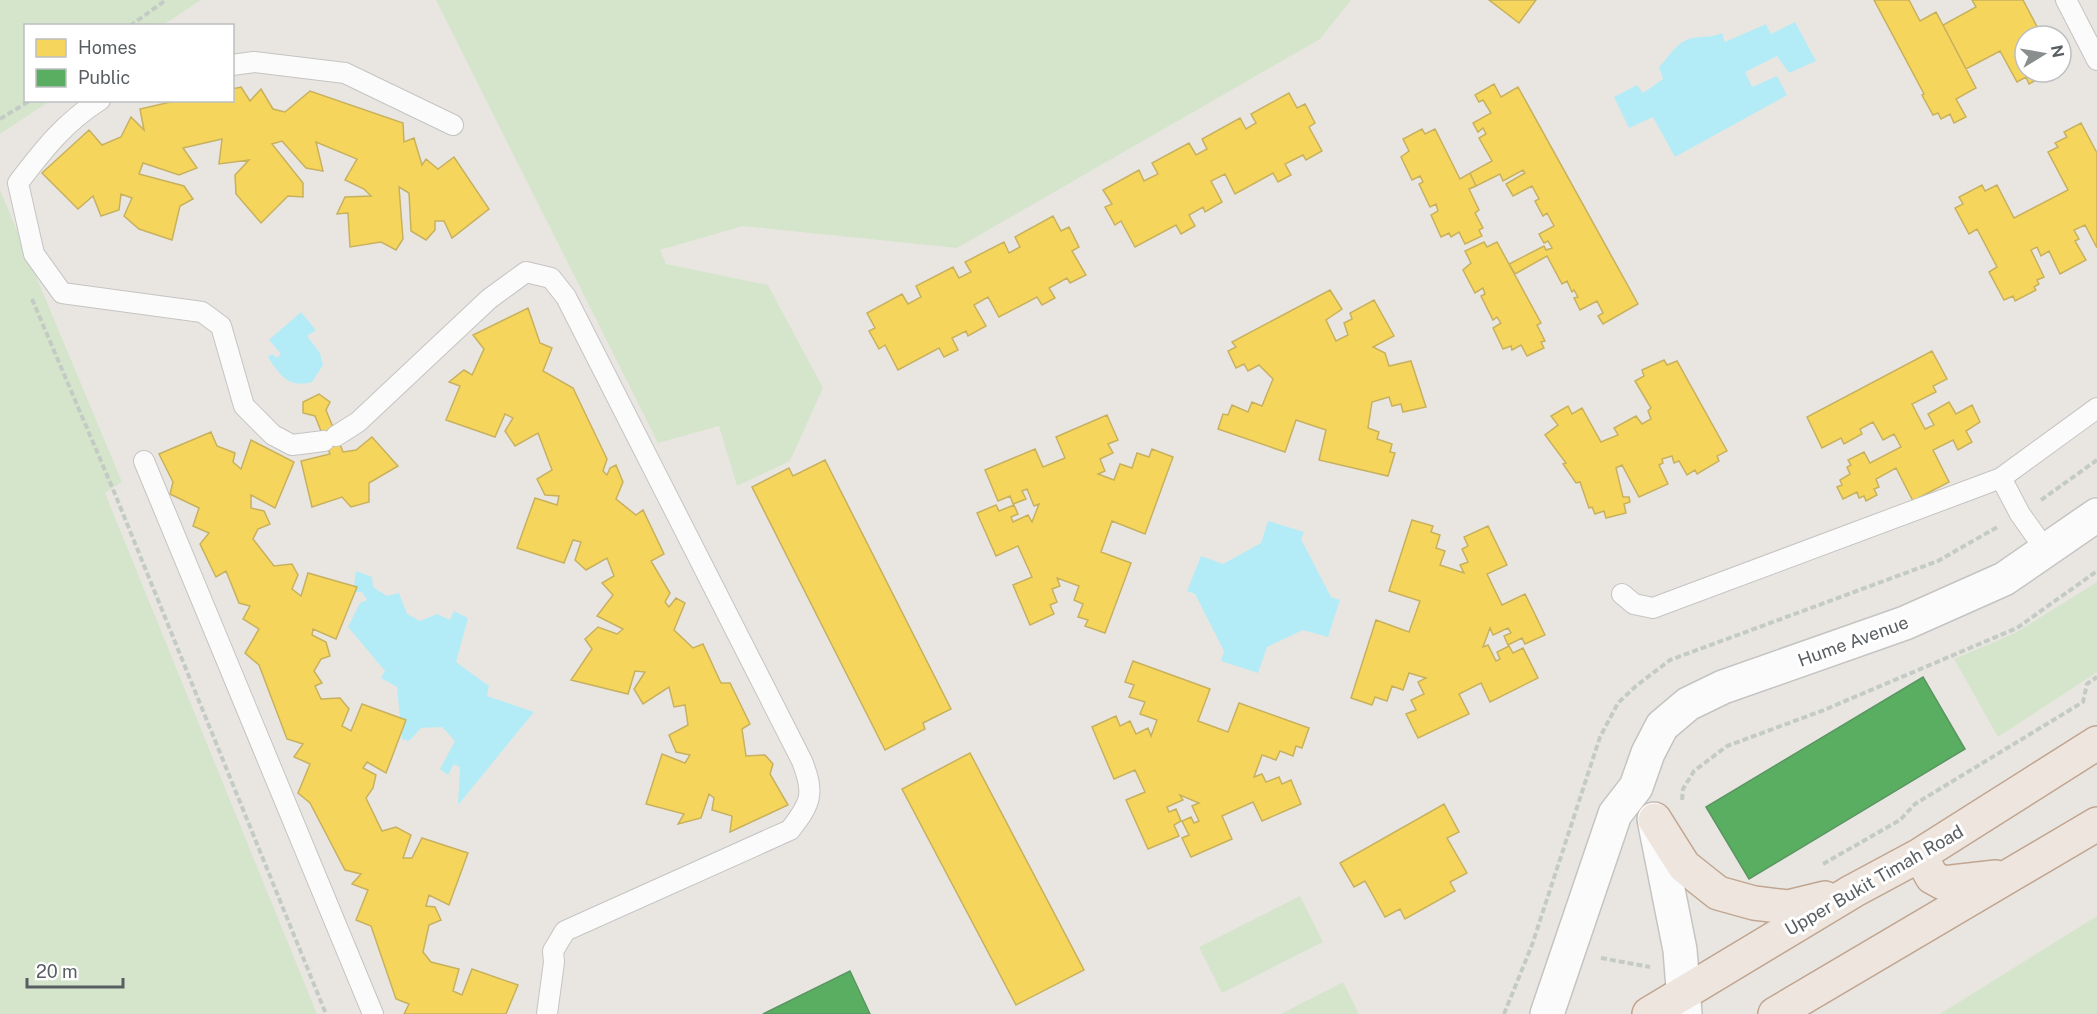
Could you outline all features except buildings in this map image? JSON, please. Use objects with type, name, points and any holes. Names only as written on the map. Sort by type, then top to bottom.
[{"type":"highway","name":"Upper Bukit Timah Road","points":[[1649,1014],[1685,1003],[1853,891],[1920,855],[2097,743]]},
{"type":"highway","points":[[1668,813],[1684,866],[1726,896],[1754,903],[1788,907],[1853,891]]},
{"type":"highway","points":[[1775,1014],[2097,824]]},
{"type":"highway","points":[[1920,855],[1932,877],[1943,883],[2011,875]]},
{"type":"street","name":"Hume Avenue","points":[[1547,1014],[1615,813],[1636,787],[1648,753],[1662,726],[1689,704],[1724,687],[1905,623],[2004,579],[2097,515]]},
{"type":"street","points":[[1636,787],[1668,813],[1685,1003]]},
{"type":"lane","points":[[2066,0],[2097,60]]},
{"type":"lane","points":[[234,65],[254,62],[345,73],[453,125]]},
{"type":"lane","points":[[96,102],[76,116],[48,143],[18,183],[34,254],[62,293],[202,312],[221,326],[244,406],[273,435],[292,445],[330,438],[358,422],[489,299],[526,272],[551,278],[566,297],[796,750],[810,783],[808,807],[790,830],[564,931],[553,951],[554,962],[548,1014]]},
{"type":"lane","points":[[1622,594],[1634,604],[1653,608],[2001,478],[2097,408]]},
{"type":"lane","points":[[144,461],[373,1014]]},
{"type":"lane","points":[[2001,478],[2020,514],[2046,552]]},
{"type":"path","points":[[133,24],[166,0]]},
{"type":"path","points":[[0,119],[28,102]]},
{"type":"path","points":[[27,289],[115,494],[326,1014]]},
{"type":"path","points":[[1668,813],[1694,771],[1727,746],[1971,650],[2016,628],[2097,571]]},
{"type":"path","points":[[1815,869],[1900,820],[1915,804],[2083,702],[2087,684],[2097,677]]},
{"type":"path","points":[[1504,1014],[1532,945]]},
{"type":"green space","points":[[0,0],[201,0],[165,24],[24,24],[24,102],[48,102],[0,134]]},
{"type":"green space","points":[[436,0],[1351,0],[1320,39],[957,248],[743,226],[660,250],[666,264],[768,285],[823,388],[790,461],[737,486],[719,426],[658,443]]},
{"type":"green space","points":[[0,190],[122,482],[105,493],[317,1014],[0,1014]]},
{"type":"green space","points":[[2097,582],[2097,672],[1998,737],[1954,659],[2015,633]]},
{"type":"green space","points":[[1300,896],[1323,942],[1222,993],[1199,947]]},
{"type":"green space","points":[[2097,916],[2097,1014],[1940,1014]]},
{"type":"green space","points":[[1343,982],[1359,1014],[1281,1014]]},
{"type":"water","points":[[1795,22],[1816,61],[1789,73],[1777,56],[1745,72],[1752,87],[1777,76],[1787,95],[1675,157],[1653,117],[1629,128],[1614,97],[1637,85],[1643,93],[1663,79],[1659,67],[1683,42],[1722,33],[1725,42],[1766,24],[1771,34]]},
{"type":"water","points":[[301,312],[316,330],[307,336],[320,353],[323,365],[312,382],[297,383],[281,375],[268,357],[272,354],[277,358],[281,354],[269,340]]},
{"type":"water","points":[[1268,521],[1304,532],[1301,539],[1331,597],[1340,600],[1328,637],[1303,630],[1267,647],[1258,673],[1221,661],[1224,651],[1195,594],[1187,591],[1201,556],[1223,564],[1261,543]]},
{"type":"water","points":[[356,571],[372,577],[373,587],[387,596],[399,593],[407,614],[420,621],[437,614],[450,620],[454,611],[468,618],[456,662],[489,686],[487,696],[534,712],[458,805],[460,767],[454,764],[448,775],[440,769],[455,741],[442,727],[421,728],[409,741],[402,739],[397,687],[381,678],[385,671],[348,627],[360,603],[367,600],[362,592],[353,592]]}]
